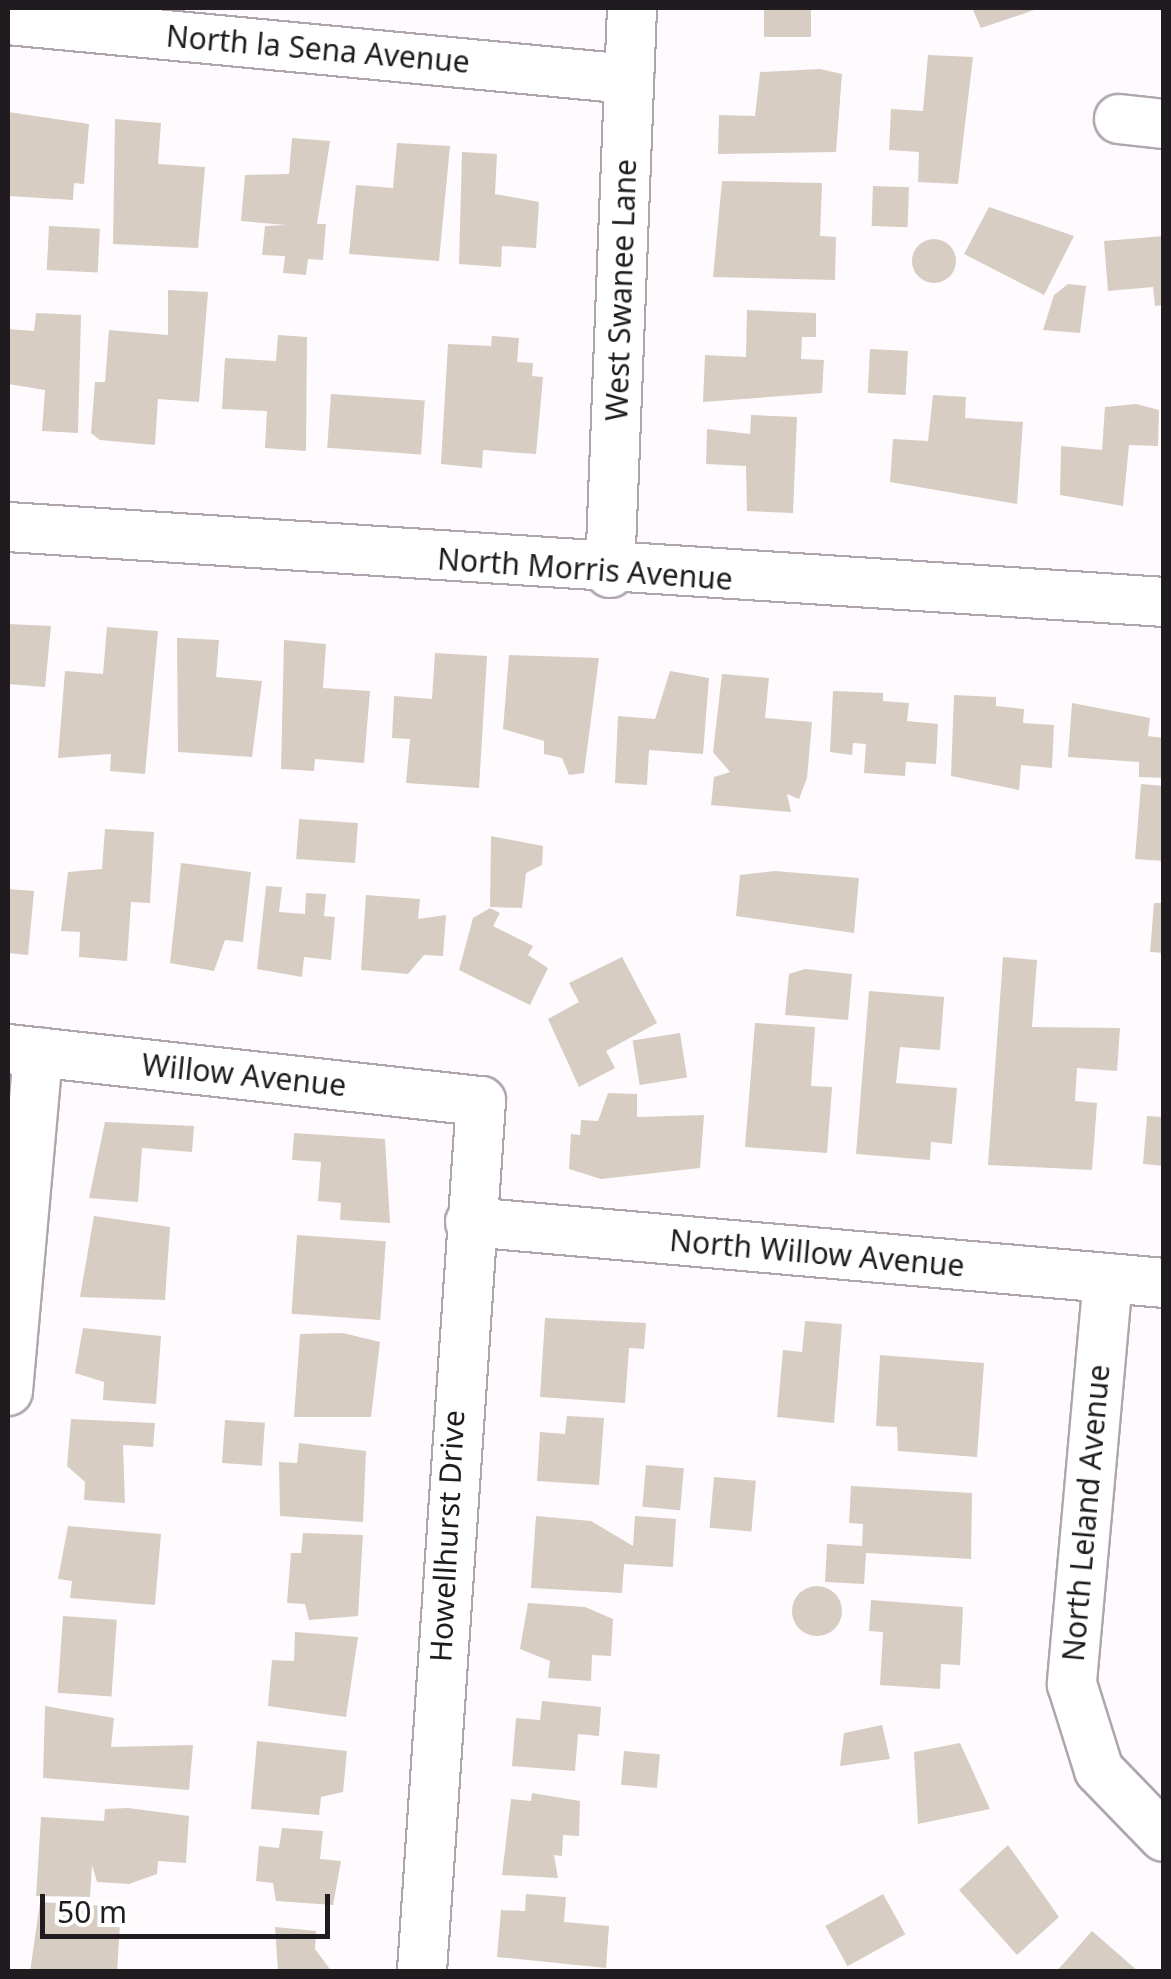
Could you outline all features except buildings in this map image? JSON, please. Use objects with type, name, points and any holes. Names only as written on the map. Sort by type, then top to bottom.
[{"type":"street","name":"West Swanee Lane","points":[[610,573],[632,8]]},
{"type":"street","name":"North la Sena Avenue","points":[[8,20],[630,79]]},
{"type":"street","name":"North Morris Avenue","points":[[8,528],[610,573],[1164,602]]},
{"type":"street","name":"Willow Avenue","points":[[23,1050],[480,1101]]},
{"type":"street","points":[[8,1391],[23,1050]]},
{"type":"street","name":"Howellhurst Drive","points":[[422,1972],[480,1101]]},
{"type":"street","name":"North Willow Avenue","points":[[470,1222],[1164,1283]]},
{"type":"street","name":"North Leland Avenue","points":[[1108,1278],[1072,1684],[1099,1770],[1164,1838]]}]
